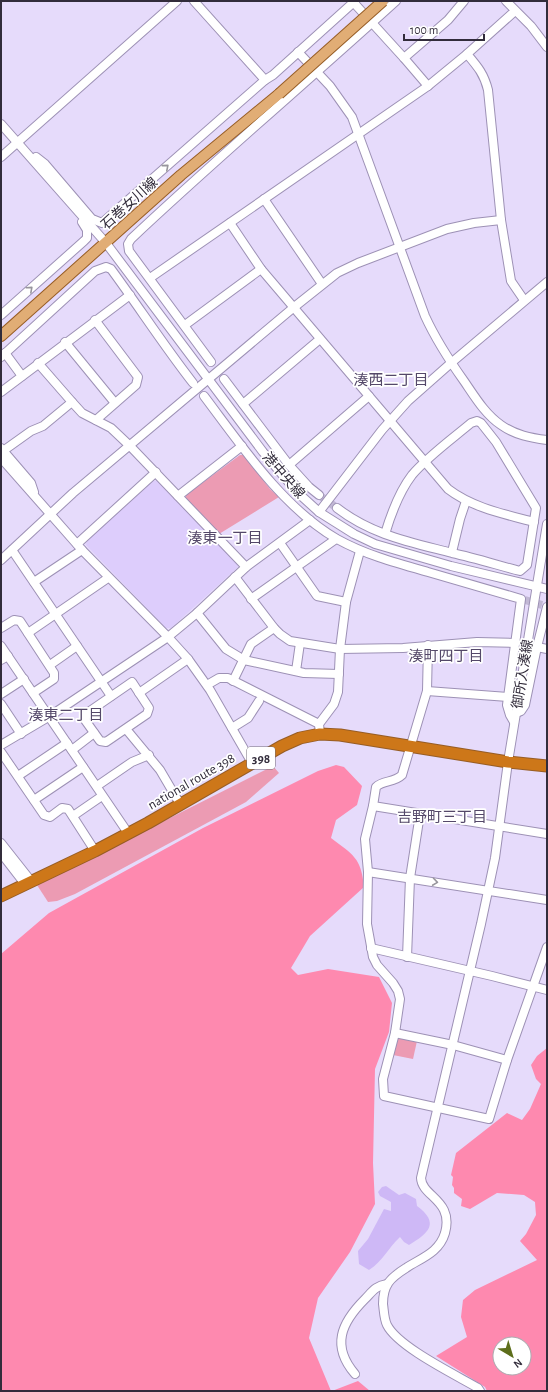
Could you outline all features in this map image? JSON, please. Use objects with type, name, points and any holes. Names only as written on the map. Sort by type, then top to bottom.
[{"type":"highway","name":"national route 398","points":[[1,896],[95,851],[282,746],[319,729],[340,734],[508,762],[547,766]]},
{"type":"main road","name":"石巻女川線","points":[[1,336],[181,174],[279,94],[383,1]]},
{"type":"street","points":[[1,157],[177,1]]},
{"type":"street","points":[[194,1],[265,80]]},
{"type":"street","points":[[212,362],[129,252],[128,244],[131,239],[161,210],[318,72],[396,1]]},
{"type":"street","points":[[404,58],[448,20],[464,1]]},
{"type":"street","points":[[506,1],[531,26],[547,47]]},
{"type":"street","points":[[24,150],[45,164],[92,219],[102,223],[265,80],[273,75],[354,2],[428,86]]},
{"type":"street","points":[[150,278],[428,86],[467,54],[515,11]]},
{"type":"street","points":[[298,52],[330,86],[352,117],[425,316],[435,338],[451,363],[490,417],[512,432],[524,436],[547,440]]},
{"type":"street","points":[[467,54],[484,76],[488,90],[501,220],[511,281],[524,300]]},
{"type":"street","points":[[1,124],[33,159],[33,166],[84,224],[87,230],[84,241],[1,315]]},
{"type":"street","name":"港中央線","points":[[33,159],[106,243],[208,379],[296,492],[319,512],[354,534],[375,544],[451,566],[547,589]]},
{"type":"street","points":[[264,199],[322,284]]},
{"type":"street","points":[[1,560],[73,493],[293,308],[337,273],[358,263],[447,229],[474,223],[501,220]]},
{"type":"street","points":[[230,223],[261,269],[448,489],[466,501],[490,510],[534,522]]},
{"type":"street","points":[[22,376],[3,355],[99,269],[106,267],[111,270],[130,294],[169,352],[193,383]]},
{"type":"street","points":[[185,325],[261,269]]},
{"type":"street","points":[[319,512],[382,430],[408,401],[524,300],[547,282]]},
{"type":"street","points":[[1,392],[130,294]]},
{"type":"street","points":[[94,320],[138,377],[136,385],[96,420]]},
{"type":"street","points":[[243,404],[320,339]]},
{"type":"street","points":[[65,342],[115,403]]},
{"type":"street","points":[[38,363],[82,413],[111,428],[130,446],[246,567]]},
{"type":"street","points":[[224,379],[289,465],[318,495]]},
{"type":"street","points":[[204,396],[277,489],[298,510],[336,539],[376,557],[523,599],[514,643],[508,697],[508,709],[514,722]]},
{"type":"street","points":[[289,465],[369,396]]},
{"type":"street","points":[[72,402],[43,426],[31,431],[2,452],[36,497],[79,547],[188,659],[207,685],[252,763]]},
{"type":"street","points":[[337,508],[352,519],[385,534],[520,571],[527,565],[536,508],[496,442],[481,423],[477,421],[471,423],[412,475],[399,497],[385,534]]},
{"type":"street","points":[[178,496],[242,446]]},
{"type":"street","points":[[1,466],[22,489],[36,497]]},
{"type":"street","points":[[34,582],[79,547],[156,472]]},
{"type":"street","points":[[452,552],[466,501]]},
{"type":"street","points":[[1,745],[50,716],[168,637],[197,613],[246,567],[310,520]]},
{"type":"street","name":"御所入湊線","points":[[386,1284],[406,1268],[425,1258],[434,1251],[440,1244],[445,1232],[447,1220],[445,1210],[424,1186],[421,1180],[488,890],[547,524]]},
{"type":"street","points":[[252,599],[336,539]]},
{"type":"street","points":[[280,543],[318,596],[346,602]]},
{"type":"street","points":[[12,550],[111,696]]},
{"type":"street","points":[[207,685],[219,678],[228,678],[319,729],[334,704],[338,692],[340,649],[346,602],[360,551]]},
{"type":"street","points":[[235,577],[274,628],[286,639],[300,643],[340,649],[403,648],[478,642],[514,643]]},
{"type":"street","points":[[28,632],[108,578]]},
{"type":"street","points":[[516,713],[521,711],[525,705],[545,606]]},
{"type":"street","points":[[197,613],[226,649],[244,660],[304,673],[339,674]]},
{"type":"street","points":[[1,628],[14,620],[20,621],[50,665],[54,673],[54,679],[34,693]]},
{"type":"street","points":[[233,681],[251,644],[274,628]]},
{"type":"street","points":[[296,671],[300,643]]},
{"type":"street","points":[[428,645],[427,691],[402,775],[395,780],[378,784],[375,789],[373,806],[365,839],[368,872],[366,924],[370,948],[377,965],[393,983],[398,991],[400,999],[395,1033],[383,1079],[384,1096],[437,1106],[489,1119],[532,986],[547,947]]},
{"type":"street","points":[[1,646],[4,658],[24,679],[34,693],[128,833]]},
{"type":"street","points":[[50,665],[77,646]]},
{"type":"street","points":[[537,647],[547,649]]},
{"type":"street","points":[[139,693],[188,659]]},
{"type":"street","points":[[1,694],[24,679]]},
{"type":"street","points":[[132,682],[149,708],[147,714],[126,729],[106,742],[100,741],[85,720],[87,713],[111,696],[132,682]]},
{"type":"street","points":[[427,691],[508,697]]},
{"type":"street","points":[[232,728],[248,718],[259,700]]},
{"type":"street","points":[[1,704],[21,734]]},
{"type":"street","points":[[126,729],[160,770],[180,804]]},
{"type":"street","points":[[18,776],[94,733]]},
{"type":"street","points":[[1,752],[44,815],[50,817],[62,808],[68,809],[95,851]]},
{"type":"street","points":[[97,786],[132,762],[149,755]]},
{"type":"street","points":[[34,800],[83,767]]},
{"type":"street","points":[[73,816],[102,796]]},
{"type":"street","points":[[373,806],[547,834]]},
{"type":"street","points":[[407,957],[410,878],[420,814]]},
{"type":"street","points":[[1,843],[28,882]]},
{"type":"street","points":[[1,853],[28,882]]},
{"type":"street","points":[[368,872],[547,900]]},
{"type":"street","points":[[370,948],[547,990]]},
{"type":"street","points":[[395,1033],[453,1045],[508,1060]]},
{"type":"street","points":[[355,1374],[349,1367],[341,1348],[341,1335],[344,1326],[354,1310],[378,1285],[386,1284],[383,1299],[384,1315],[387,1326],[397,1337],[417,1353],[478,1388],[480,1391]]},
{"type":"shaded area","points":[[240,455],[244,455],[270,489],[279,497],[219,534],[186,499],[186,495]]},
{"type":"shaded area","points":[[153,481],[157,481],[237,563],[238,567],[171,628],[166,628],[86,545],[87,541]]},
{"type":"shaded area","points":[[336,765],[344,767],[362,786],[357,805],[336,820],[331,838],[355,858],[361,869],[364,887],[310,936],[291,968],[298,975],[328,969],[379,977],[392,1003],[389,1032],[375,1069],[373,1163],[375,1204],[350,1252],[318,1298],[309,1338],[331,1391],[1,1391],[1,954],[49,913],[203,828],[318,771]]},
{"type":"shaded area","points":[[273,766],[279,773],[246,802],[75,894],[57,901],[48,902],[37,885]]},
{"type":"shaded area","points":[[397,1037],[417,1041],[413,1059],[393,1055]]},
{"type":"shaded area","points":[[547,1048],[547,1391],[487,1391],[485,1387],[436,1356],[467,1337],[461,1317],[463,1300],[475,1290],[537,1260],[520,1241],[526,1234],[536,1215],[535,1202],[524,1195],[497,1193],[470,1209],[461,1206],[462,1199],[454,1193],[454,1188],[452,1185],[453,1177],[451,1175],[456,1153],[507,1113],[522,1120],[530,1109],[541,1084],[536,1079],[531,1065],[537,1056]]},
{"type":"shaded area","points":[[386,1186],[399,1195],[405,1193],[416,1199],[417,1206],[424,1212],[430,1223],[426,1232],[409,1245],[400,1237],[378,1263],[369,1270],[359,1264],[358,1251],[368,1239],[384,1209],[391,1211],[391,1202],[380,1196],[378,1192],[382,1187]]},
{"type":"shaded area","points":[[358,1381],[370,1391],[332,1391]]},
{"type":"tunnel","points":[[319,495],[337,508]]},
{"type":"tunnel","points":[[525,600],[542,605]]},
{"type":"district","name":"湊西二丁目","points":[[391,380]]},
{"type":"district","name":"湊東一丁目","points":[[225,538]]},
{"type":"district","name":"湊町四丁目","points":[[446,656]]},
{"type":"district","name":"湊東二丁目","points":[[66,715]]},
{"type":"district","name":"吉野町三丁目","points":[[442,817]]}]
